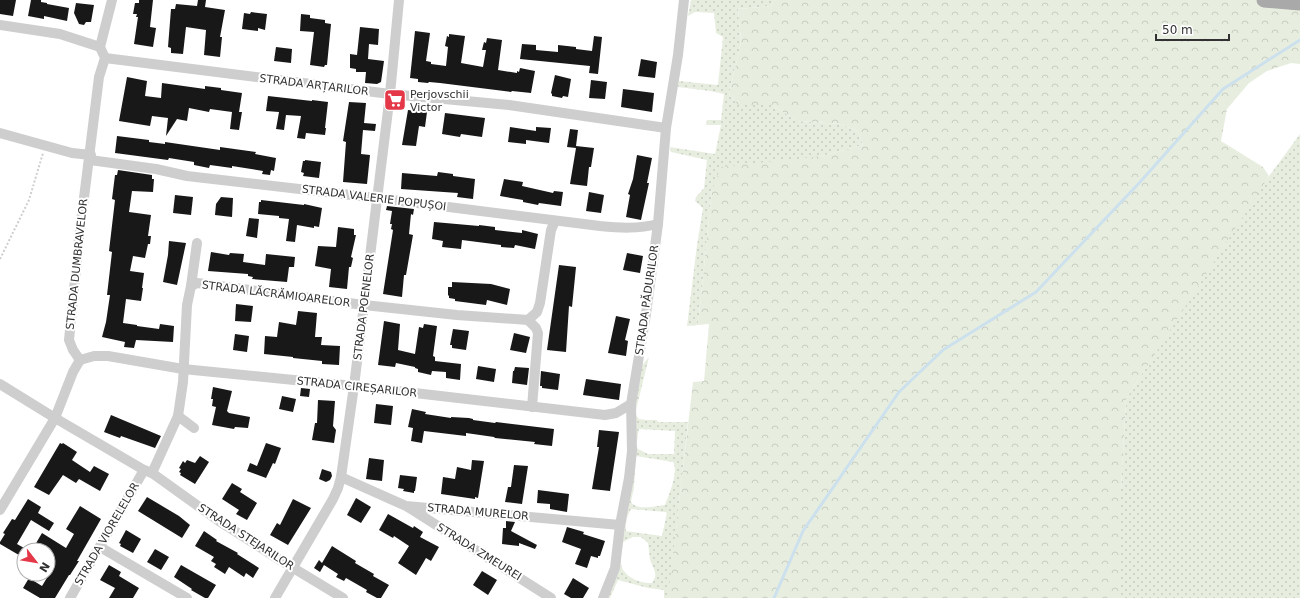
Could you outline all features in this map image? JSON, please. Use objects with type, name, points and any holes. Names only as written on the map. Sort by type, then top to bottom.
[{"type":"main road","points":[[1264,0],[1300,3]]},
{"type":"street","points":[[105,58],[100,47],[112,0]]},
{"type":"street","name":"STRADA POENELOR","points":[[275,598],[333,499],[341,477],[354,386],[390,94],[399,0]]},
{"type":"street","name":"STRADA PĂDURILOR","points":[[603,598],[615,568],[620,525],[632,451],[631,404],[646,314],[658,224],[666,128],[678,55],[684,0]]},
{"type":"street","points":[[0,25],[60,34],[100,47]]},
{"type":"street","name":"STRADA ARȚARILOR","points":[[105,58],[390,94],[509,105],[666,128]]},
{"type":"street","name":"STRADA DUMBRAVELOR","points":[[80,360],[69,340],[79,238],[99,76],[105,58]]},
{"type":"street","name":"STRADA VALERIE POPUȘOI","points":[[0,133],[72,153],[186,176],[626,229],[658,224]]},
{"type":"street","points":[[532,407],[538,333],[536,328],[528,320],[537,312],[540,304],[551,230],[555,221]]},
{"type":"street","points":[[148,471],[178,416],[183,382],[187,305],[197,243]]},
{"type":"street","name":"STRADA LĂCRĂMIOARELOR","points":[[191,286],[197,283],[364,305],[457,315],[528,320]]},
{"type":"street","name":"STRADA CIREȘARILOR","points":[[80,360],[94,356],[108,356],[183,369],[354,386],[605,415],[616,413],[631,404]]},
{"type":"street","points":[[0,510],[55,418],[73,372],[80,360]]},
{"type":"street","name":"STRADA STEJARILOR","points":[[0,384],[55,418],[148,471],[219,521],[343,598]]},
{"type":"street","points":[[178,416],[194,428]]},
{"type":"street","name":"STRADA VIORELELOR","points":[[70,598],[148,471]]},
{"type":"street","name":"STRADA MURELOR","points":[[341,477],[406,506],[620,525]]},
{"type":"street","name":"STRADA ZMEUREI","points":[[406,506],[551,598]]},
{"type":"street","points":[[100,547],[187,598]]},
{"type":"path","points":[[0,259],[29,200],[46,145]]},
{"type":"green space","points":[[691,0],[774,0],[771,6],[738,9],[741,42],[729,94],[738,105],[772,105],[798,121],[840,124],[858,131],[863,145],[712,190],[698,325],[687,326],[703,208],[695,201],[696,197],[704,188],[707,160],[671,152],[670,147],[715,154],[721,125],[706,125],[707,120],[721,120],[724,94],[678,87],[679,81],[718,85],[723,37],[716,33],[714,13],[695,12],[688,16]]},
{"type":"green space","points":[[774,0],[1300,0],[1300,64],[1291,63],[1267,71],[1249,83],[1227,109],[1221,141],[1263,167],[1269,176],[1126,399],[1121,490],[1121,598],[668,598],[693,382],[704,381],[709,324],[698,325],[712,190],[721,167],[822,156],[863,145],[858,131],[840,124],[798,121],[772,105],[738,105],[729,94],[741,42],[738,9],[771,6]]},
{"type":"green space","points":[[1300,134],[1300,598],[1121,598],[1121,490],[1126,399],[1251,201]]},
{"type":"green space","points":[[649,357],[635,414],[639,419],[656,420],[659,422],[688,422],[669,595],[668,598],[664,598],[664,590],[648,588],[618,580],[610,598],[605,598],[612,582],[639,369]],"holes":[[[639,429],[675,431],[674,454],[648,454],[638,449],[636,445]],[[636,456],[673,462],[675,466],[674,477],[665,505],[647,507],[634,505],[631,502],[634,487]],[[631,509],[667,513],[662,536],[626,531],[627,517]],[[633,537],[641,537],[648,543],[650,559],[655,571],[655,576],[652,583],[633,579],[622,569],[621,553],[623,542]]]},
{"type":"building","points":[[0,0],[16,0],[13,16],[0,14]]},
{"type":"building","points":[[31,0],[41,0],[41,2],[47,4],[69,8],[67,21],[44,16],[44,19],[28,16]]},
{"type":"building","points":[[139,0],[153,0],[150,27],[156,28],[153,47],[134,44],[138,17],[136,17],[137,14],[133,14],[135,3],[139,3]]},
{"type":"building","points":[[198,0],[206,0],[205,7],[225,10],[220,37],[222,37],[220,57],[204,55],[206,30],[186,27],[183,54],[171,53],[171,48],[168,47],[171,9],[175,9],[176,4],[197,6]]},
{"type":"building","points":[[76,3],[94,5],[91,22],[86,22],[84,25],[79,24],[74,13]]},
{"type":"building","points":[[251,12],[267,14],[265,30],[258,28],[258,31],[242,29],[244,13],[250,14]]},
{"type":"building","points":[[301,14],[310,15],[310,18],[325,20],[325,23],[331,24],[327,65],[324,67],[310,65],[314,32],[300,31]]},
{"type":"building","points":[[360,27],[379,29],[378,45],[369,44],[368,59],[384,61],[381,82],[377,84],[365,83],[366,72],[356,72],[356,69],[350,68],[350,54],[357,55]]},
{"type":"building","points":[[415,31],[430,33],[426,61],[431,62],[431,64],[446,66],[448,47],[445,46],[447,36],[449,37],[449,34],[465,36],[461,63],[483,67],[486,50],[482,50],[484,42],[486,43],[487,38],[502,40],[498,70],[517,73],[517,71],[519,72],[520,68],[535,71],[531,93],[418,82],[418,79],[410,78]]},
{"type":"building","points":[[594,36],[602,37],[598,74],[589,73],[590,66],[520,59],[522,44],[536,45],[536,50],[558,52],[558,45],[592,51]]},
{"type":"building","points":[[276,47],[292,49],[291,63],[274,61]]},
{"type":"building","points":[[641,59],[657,62],[655,78],[638,76]]},
{"type":"building","points":[[555,75],[571,79],[568,97],[563,96],[562,98],[552,96],[551,93]]},
{"type":"building","points":[[127,77],[147,81],[145,96],[161,98],[162,83],[205,89],[205,86],[221,88],[221,90],[242,93],[239,112],[242,112],[239,130],[230,129],[232,112],[210,109],[209,112],[189,108],[187,121],[177,119],[166,136],[168,118],[152,116],[150,126],[119,121]]},
{"type":"building","points":[[591,80],[607,82],[605,99],[589,98]]},
{"type":"building","points":[[623,89],[654,93],[652,112],[621,107]]},
{"type":"building","points":[[268,96],[328,102],[325,135],[306,133],[305,139],[297,138],[301,116],[286,115],[284,130],[276,129],[279,112],[266,111]]},
{"type":"building","points":[[349,102],[366,103],[364,123],[376,124],[375,131],[363,130],[361,154],[370,155],[367,184],[343,182],[346,142],[343,141]]},
{"type":"building","points":[[408,110],[427,112],[425,127],[419,126],[416,146],[402,145]]},
{"type":"building","points":[[445,113],[485,118],[482,137],[461,134],[460,137],[442,134]]},
{"type":"building","points":[[510,127],[536,131],[536,127],[551,128],[549,143],[526,140],[526,144],[508,142]]},
{"type":"building","points":[[570,129],[578,130],[576,146],[594,148],[591,167],[589,167],[587,186],[570,184],[576,148],[567,147]]},
{"type":"building","points":[[117,136],[149,140],[149,142],[165,144],[165,142],[220,150],[220,147],[256,152],[255,154],[276,158],[274,171],[271,170],[270,175],[262,174],[263,171],[232,166],[232,168],[210,165],[209,168],[194,165],[194,162],[169,158],[168,160],[115,153]]},
{"type":"building","points":[[637,155],[652,158],[647,183],[649,183],[641,220],[626,217],[630,195],[628,194],[633,179]]},
{"type":"building","points":[[303,161],[321,162],[319,178],[303,176],[304,173],[301,172]]},
{"type":"building","points":[[118,170],[152,175],[152,179],[154,179],[153,192],[132,191],[129,212],[151,215],[148,236],[151,236],[145,258],[133,256],[130,271],[144,273],[143,288],[141,301],[126,299],[123,323],[159,329],[160,324],[174,326],[173,342],[136,340],[134,348],[124,347],[125,342],[102,337],[110,295],[107,295],[112,252],[109,251],[115,200],[112,199],[115,175],[117,175]]},
{"type":"building","points":[[438,172],[475,179],[473,199],[457,197],[458,193],[401,189],[402,173],[437,176]]},
{"type":"building","points":[[504,179],[523,182],[522,186],[553,193],[554,191],[563,192],[561,206],[539,203],[538,205],[523,202],[523,200],[500,196]]},
{"type":"building","points":[[589,192],[604,195],[601,213],[586,211]]},
{"type":"building","points":[[175,195],[193,197],[191,215],[173,213]]},
{"type":"building","points":[[221,197],[233,198],[232,217],[215,215],[216,204]]},
{"type":"building","points":[[261,200],[304,204],[322,208],[319,227],[314,226],[314,228],[297,225],[295,242],[286,241],[289,219],[279,218],[279,216],[258,214],[259,202],[261,202]]},
{"type":"building","points":[[387,206],[414,209],[413,215],[411,214],[409,234],[413,235],[406,275],[404,275],[402,297],[383,294],[393,230],[391,229],[392,224],[390,224],[392,211],[386,210]]},
{"type":"building","points":[[249,218],[259,219],[257,238],[246,236]]},
{"type":"building","points":[[434,222],[479,225],[495,227],[495,230],[522,233],[522,230],[538,234],[535,249],[515,245],[514,248],[501,247],[501,245],[462,240],[461,249],[442,247],[443,241],[432,239]]},
{"type":"building","points":[[338,227],[354,229],[354,235],[356,235],[351,257],[353,258],[351,267],[349,267],[347,289],[329,287],[331,269],[315,266],[318,246],[336,247]]},
{"type":"building","points":[[169,241],[186,243],[177,285],[163,282]]},
{"type":"building","points":[[211,252],[229,255],[230,253],[244,254],[243,262],[265,265],[266,254],[295,257],[294,267],[289,267],[287,282],[252,279],[253,277],[248,276],[248,274],[208,271]]},
{"type":"building","points":[[627,253],[643,256],[640,273],[623,270]]},
{"type":"building","points":[[559,265],[576,267],[572,307],[569,306],[566,352],[547,350]]},
{"type":"building","points":[[452,282],[491,284],[510,289],[507,305],[487,300],[486,305],[455,301],[455,299],[449,298],[448,295],[448,287],[452,287]]},
{"type":"building","points":[[236,304],[253,306],[251,322],[235,321]]},
{"type":"building","points":[[298,311],[317,313],[315,337],[322,337],[321,345],[340,346],[339,365],[322,364],[322,361],[264,354],[265,336],[277,337],[279,322],[296,325]]},
{"type":"building","points":[[616,316],[630,319],[625,340],[628,341],[626,356],[608,353]]},
{"type":"building","points":[[384,321],[400,324],[398,350],[415,354],[419,327],[423,328],[424,324],[437,326],[433,356],[435,357],[435,361],[461,364],[460,380],[446,378],[446,372],[432,371],[431,375],[418,372],[418,369],[415,367],[396,363],[395,367],[378,365]]},
{"type":"building","points":[[453,329],[469,331],[466,350],[452,348],[452,345],[450,345]]},
{"type":"building","points":[[514,333],[530,337],[526,353],[510,350]]},
{"type":"building","points":[[235,334],[249,336],[247,352],[233,350]]},
{"type":"building","points":[[478,366],[496,369],[494,382],[476,379]]},
{"type":"building","points":[[515,367],[529,368],[527,385],[512,383],[513,371]]},
{"type":"building","points":[[541,371],[560,374],[558,390],[542,388],[542,386],[540,386]]},
{"type":"building","points":[[586,379],[621,384],[619,400],[583,395]]},
{"type":"building","points":[[213,387],[232,391],[227,411],[229,413],[250,417],[248,428],[235,427],[234,429],[212,425],[216,407],[212,406],[213,399],[211,399]]},
{"type":"building","points":[[301,388],[310,389],[309,397],[300,396]]},
{"type":"building","points":[[282,396],[296,399],[293,412],[279,409]]},
{"type":"building","points":[[318,400],[335,401],[333,426],[336,430],[334,443],[312,440],[315,423],[317,423]]},
{"type":"building","points":[[376,404],[393,406],[391,425],[374,423]]},
{"type":"building","points":[[412,409],[426,412],[425,414],[451,418],[469,418],[473,420],[495,423],[554,429],[552,446],[534,444],[535,442],[495,438],[466,433],[466,436],[424,431],[422,443],[411,441],[413,428],[408,427]]},
{"type":"building","points":[[111,415],[161,436],[155,448],[121,436],[120,438],[104,432]]},
{"type":"building","points":[[599,430],[619,432],[610,491],[592,489],[599,447],[597,447]]},
{"type":"building","points":[[60,443],[63,443],[77,452],[72,460],[90,472],[94,466],[109,474],[100,491],[79,479],[76,483],[63,475],[49,495],[34,487]]},
{"type":"building","points":[[266,443],[281,448],[275,464],[273,463],[266,478],[247,471],[250,463],[257,466]]},
{"type":"building","points":[[200,456],[209,462],[195,484],[180,475],[181,473],[179,472],[181,469],[179,468],[183,461],[185,463],[187,460],[195,463]]},
{"type":"building","points":[[369,458],[384,460],[382,481],[366,479]]},
{"type":"building","points":[[472,460],[484,461],[478,498],[475,497],[475,499],[441,494],[443,477],[455,479],[457,467],[471,470]]},
{"type":"building","points":[[514,465],[528,466],[522,504],[505,502],[508,487],[511,487]]},
{"type":"building","points":[[322,469],[331,472],[332,476],[330,480],[326,482],[319,479]]},
{"type":"building","points":[[400,475],[417,477],[414,493],[403,491],[404,489],[398,488]]},
{"type":"building","points":[[232,483],[242,489],[240,492],[257,503],[247,520],[236,514],[239,510],[222,499]]},
{"type":"building","points":[[538,490],[569,494],[567,512],[550,509],[550,504],[537,503]]},
{"type":"building","points":[[147,497],[179,516],[190,525],[182,538],[138,511]]},
{"type":"building","points":[[356,498],[371,507],[361,523],[347,515]]},
{"type":"building","points":[[28,499],[41,507],[38,513],[54,523],[49,531],[31,520],[18,542],[16,542],[16,553],[0,544],[5,534],[3,533],[12,519],[15,520]]},
{"type":"building","points":[[293,499],[311,508],[288,545],[270,535],[277,523],[280,525]]},
{"type":"building","points":[[80,506],[101,519],[77,561],[79,561],[55,598],[40,598],[23,588],[27,582],[36,582],[42,586],[44,582],[56,582],[56,542],[37,542],[42,533],[66,548],[74,534],[66,529]]},
{"type":"building","points":[[388,514],[413,528],[414,526],[423,532],[420,537],[439,547],[431,561],[426,558],[416,575],[398,563],[409,546],[394,536],[393,538],[379,530]]},
{"type":"building","points":[[506,521],[515,522],[511,531],[537,545],[535,549],[519,543],[519,546],[502,544],[503,528],[506,528]]},
{"type":"building","points":[[567,527],[605,541],[600,556],[598,556],[598,558],[591,556],[587,568],[575,564],[581,549],[562,542]]},
{"type":"building","points":[[126,530],[141,539],[133,553],[120,546],[121,544],[119,543]]},
{"type":"building","points":[[204,531],[217,540],[216,541],[238,553],[237,554],[259,568],[253,578],[246,573],[244,577],[229,567],[225,574],[214,567],[216,564],[211,561],[214,557],[195,546]]},
{"type":"building","points":[[332,546],[356,561],[355,563],[374,574],[373,576],[389,585],[381,598],[377,598],[366,592],[367,590],[346,578],[344,581],[336,577],[338,574],[324,565],[320,572],[314,568],[319,560],[322,563]]},
{"type":"building","points":[[155,549],[169,557],[161,570],[147,562]]},
{"type":"building","points":[[109,565],[121,572],[119,576],[139,588],[133,598],[109,598],[115,588],[100,580]]},
{"type":"building","points":[[181,565],[216,585],[208,598],[205,598],[191,590],[192,589],[174,577]]},
{"type":"building","points":[[482,571],[497,580],[488,595],[473,585]]},
{"type":"building","points":[[573,578],[589,588],[583,598],[571,598],[564,594]]},
{"type":"waterway","points":[[774,598],[803,531],[899,392],[943,350],[1036,292],[1141,181],[1223,89],[1300,40]]},
{"type":"place","name":"Perjovschii Victor","points":[[395,100]]}]
